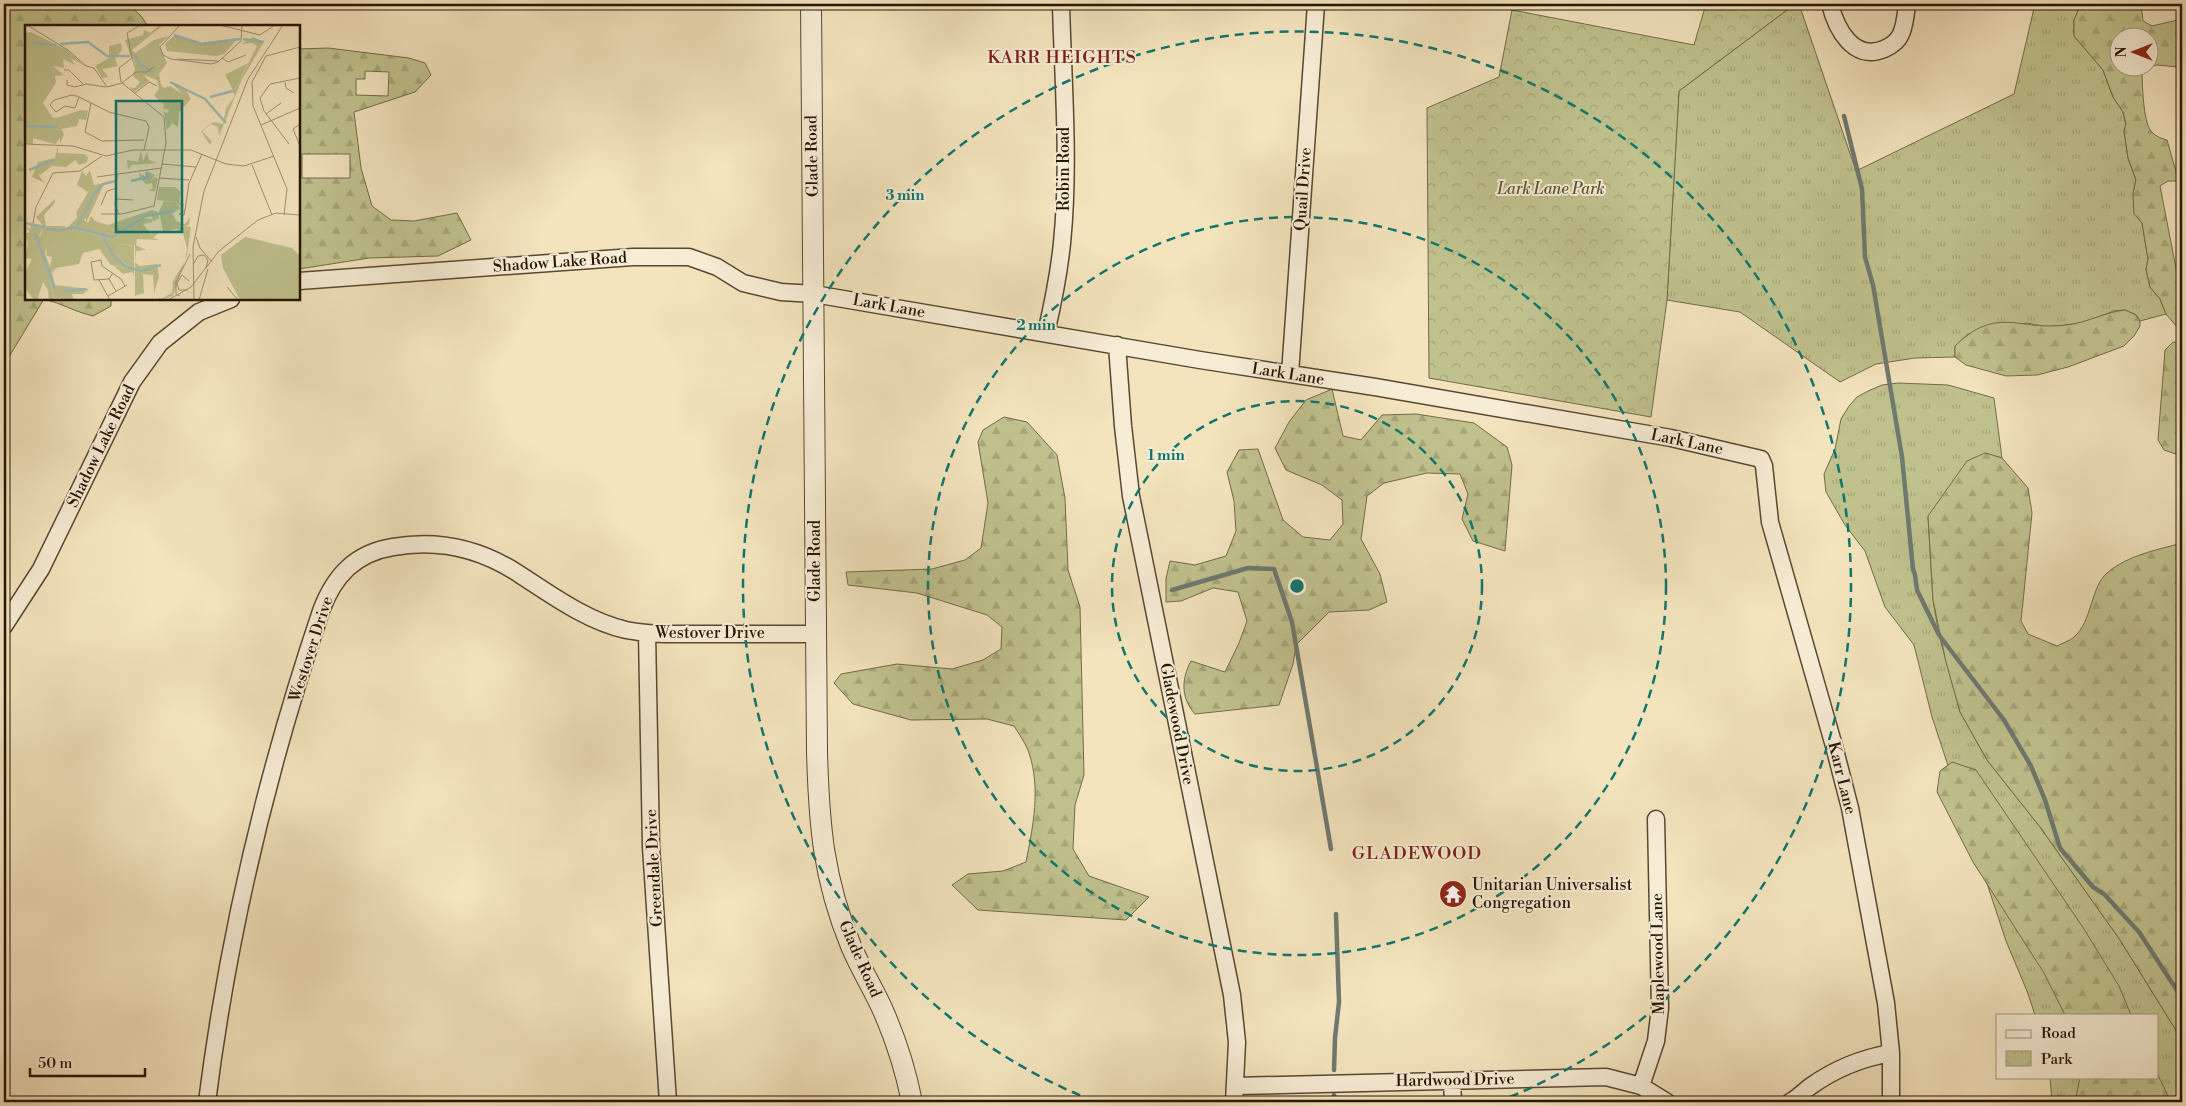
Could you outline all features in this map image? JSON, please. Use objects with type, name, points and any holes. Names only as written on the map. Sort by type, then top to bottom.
[{"type":"street","name":"Glade Road","points":[[811,4],[819,816],[825,866],[835,901],[851,946],[896,1041],[912,1102]]},
{"type":"street","name":"Robin Road","points":[[1046,332],[1058,272],[1064,214],[1065,142],[1061,4]]},
{"type":"street","name":"Quail Drive","points":[[1290,374],[1316,4]]},
{"type":"street","points":[[1830,4],[1842,33],[1853,46],[1868,52],[1881,50],[1896,41],[1901,34],[1908,4]]},
{"type":"street","name":"Shadow Lake Road","points":[[300,281],[633,257],[689,257],[717,267],[743,283],[781,292],[814,294]]},
{"type":"street","name":"Lark Lane","points":[[814,294],[1662,436],[1761,459]]},
{"type":"street","name":"Shadow Lake Road","points":[[4,626],[41,569],[132,382],[160,343],[199,312],[229,300]]},
{"type":"street","name":"Gladewood Drive","points":[[1117,345],[1123,426],[1132,496],[1232,995],[1237,1042],[1234,1102]]},
{"type":"street","name":"Karr Lane","points":[[1761,459],[1764,466],[1770,522],[1850,808],[1886,1003],[1891,1053],[1891,1102]]},
{"type":"street","name":"Westover Drive","points":[[207,1102],[233,937],[256,829],[318,621],[329,592],[340,574],[358,559],[383,548],[418,543],[452,546],[493,560],[595,620],[626,630],[647,633],[816,634]]},
{"type":"street","name":"Greendale Drive","points":[[647,633],[652,846],[668,1102]]},
{"type":"street","name":"Maplewood Lane","points":[[1641,1086],[1656,1041],[1660,1008],[1656,819]]},
{"type":"street","points":[[1790,1102],[1812,1085],[1841,1068],[1861,1060],[1891,1053]]},
{"type":"street","name":"Hardwood Drive","points":[[1236,1086],[1606,1077],[1641,1086],[1668,1102]]},
{"type":"street","points":[[1452,1081],[1453,1102]]},
{"type":"green space","points":[[4,4],[128,4],[147,25],[25,25],[25,300],[43,300],[4,365]]},
{"type":"green space","name":"Lark Lane Park","points":[[1706,4],[1795,4],[1679,91],[1667,300],[1651,417],[1429,378],[1427,108],[1499,77],[1512,10],[1694,45]]},
{"type":"green space","points":[[1795,4],[1799,4],[1856,171],[2014,94],[2035,4],[2081,4],[2074,20],[2074,36],[2103,70],[2113,97],[2123,112],[2126,125],[2124,131],[2128,158],[2136,180],[2133,194],[2142,223],[2148,259],[2146,270],[2150,287],[2160,299],[2166,314],[2140,321],[2136,315],[2125,310],[2113,311],[2090,321],[2067,325],[2045,327],[2027,323],[1968,334],[1955,346],[1955,357],[1915,358],[1876,364],[1840,382],[1740,312],[1667,300],[1679,91]]},
{"type":"green space","points":[[2081,4],[2141,4],[2143,21],[2152,26],[2182,19],[2182,48],[2178,67],[2158,65],[2158,28],[2108,28],[2108,78],[2143,78],[2148,126],[2154,134],[2167,140],[2177,181],[2168,181],[2160,186],[2182,299],[2182,329],[2177,327],[2166,314],[2160,299],[2150,287],[2146,269],[2148,259],[2142,223],[2134,214],[2133,194],[2136,180],[2128,158],[2124,131],[2126,124],[2123,112],[2113,97],[2103,70],[2074,36],[2074,20]]},
{"type":"green space","points":[[328,48],[409,58],[425,63],[431,75],[415,92],[354,112],[361,168],[372,206],[391,220],[414,221],[457,213],[471,240],[438,256],[369,258],[300,269],[300,49]],"holes":[[[365,71],[389,72],[388,96],[356,95],[356,79],[365,79]],[[302,154],[350,154],[350,178],[302,178]]]},
{"type":"green space","points":[[47,300],[111,300],[111,306],[93,316]]},
{"type":"green space","points":[[2125,310],[2136,315],[2140,321],[2140,326],[2134,336],[2124,346],[2068,367],[2037,375],[2006,376],[1966,365],[1955,357],[1955,346],[1983,326],[2008,322],[2049,326],[2066,325]]},
{"type":"green space","points":[[2173,342],[2182,343],[2182,456],[2164,450],[2158,440],[2165,350]]},
{"type":"green space","points":[[1898,383],[1948,385],[1994,398],[2002,458],[1985,453],[1939,501],[1928,517],[1933,600],[1939,635],[1960,712],[1987,760],[2040,827],[2120,940],[2182,1040],[2182,1102],[2052,1102],[2050,1078],[2158,1078],[2158,1014],[2035,1014],[2006,941],[1932,717],[1914,645],[1885,607],[1865,551],[1845,525],[1826,492],[1824,474],[1835,449],[1841,419],[1857,397],[1882,385]]},
{"type":"green space","points":[[1332,389],[1343,436],[1361,440],[1382,415],[1416,414],[1474,423],[1507,447],[1512,465],[1505,551],[1473,541],[1462,519],[1468,494],[1460,474],[1427,473],[1384,483],[1367,496],[1361,539],[1380,574],[1387,602],[1369,610],[1329,612],[1296,645],[1293,664],[1279,705],[1195,714],[1187,702],[1184,689],[1185,675],[1191,661],[1225,672],[1247,621],[1238,592],[1213,588],[1181,601],[1166,602],[1166,579],[1170,561],[1195,565],[1226,556],[1236,531],[1234,501],[1227,472],[1239,450],[1258,449],[1283,520],[1303,537],[1330,540],[1343,524],[1342,500],[1322,485],[1286,470],[1275,448],[1289,422],[1306,400]]},
{"type":"green space","points":[[1004,417],[1027,422],[1057,455],[1065,498],[1068,570],[1080,607],[1084,775],[1075,805],[1073,849],[1089,876],[1149,897],[1126,920],[978,910],[952,885],[968,874],[1003,871],[1026,862],[1035,808],[1035,780],[1029,753],[1018,732],[1014,726],[987,719],[911,720],[853,704],[834,683],[841,674],[897,664],[952,669],[983,660],[1001,649],[1002,627],[987,615],[917,593],[848,585],[846,572],[932,569],[965,560],[981,548],[988,503],[978,442],[983,430]]},
{"type":"green space","points":[[1985,453],[2002,458],[2028,488],[2032,513],[2021,621],[2028,634],[2057,646],[2070,640],[2084,623],[2098,586],[2107,573],[2133,557],[2182,543],[2182,1040],[2120,940],[2040,827],[1987,760],[1960,712],[1946,662],[1933,600],[1928,516],[1967,461]]},
{"type":"green space","points":[[1952,762],[1976,770],[2084,929],[2119,986],[2131,1014],[2064,1014],[2044,973],[1973,862],[1937,792],[1940,771]]},
{"type":"green space","points":[[2158,1075],[2171,1102],[2075,1102],[2080,1078],[2158,1078]]},
{"type":"waterway","points":[[1844,116],[1862,189],[1865,257],[1873,285],[1902,457],[1913,569],[1917,590],[1939,635],[2004,720],[2031,766],[2045,800],[2060,848],[2093,887],[2104,894],[2139,932],[2182,998]]},
{"type":"waterway","points":[[1172,590],[1248,568],[1274,569],[1292,622],[1331,849]]},
{"type":"waterway","points":[[1334,1070],[1339,1002],[1336,914]]},
{"type":"waterway","points":[[1334,1095],[1336,1102]]},
{"type":"place","name":"Unitarian Universalist Congregation","points":[[1453,894]]},
{"type":"district","name":"KARR HEIGHTS","points":[[1062,57]]},
{"type":"district","name":"GLADEWOOD","points":[[1417,853]]}]
